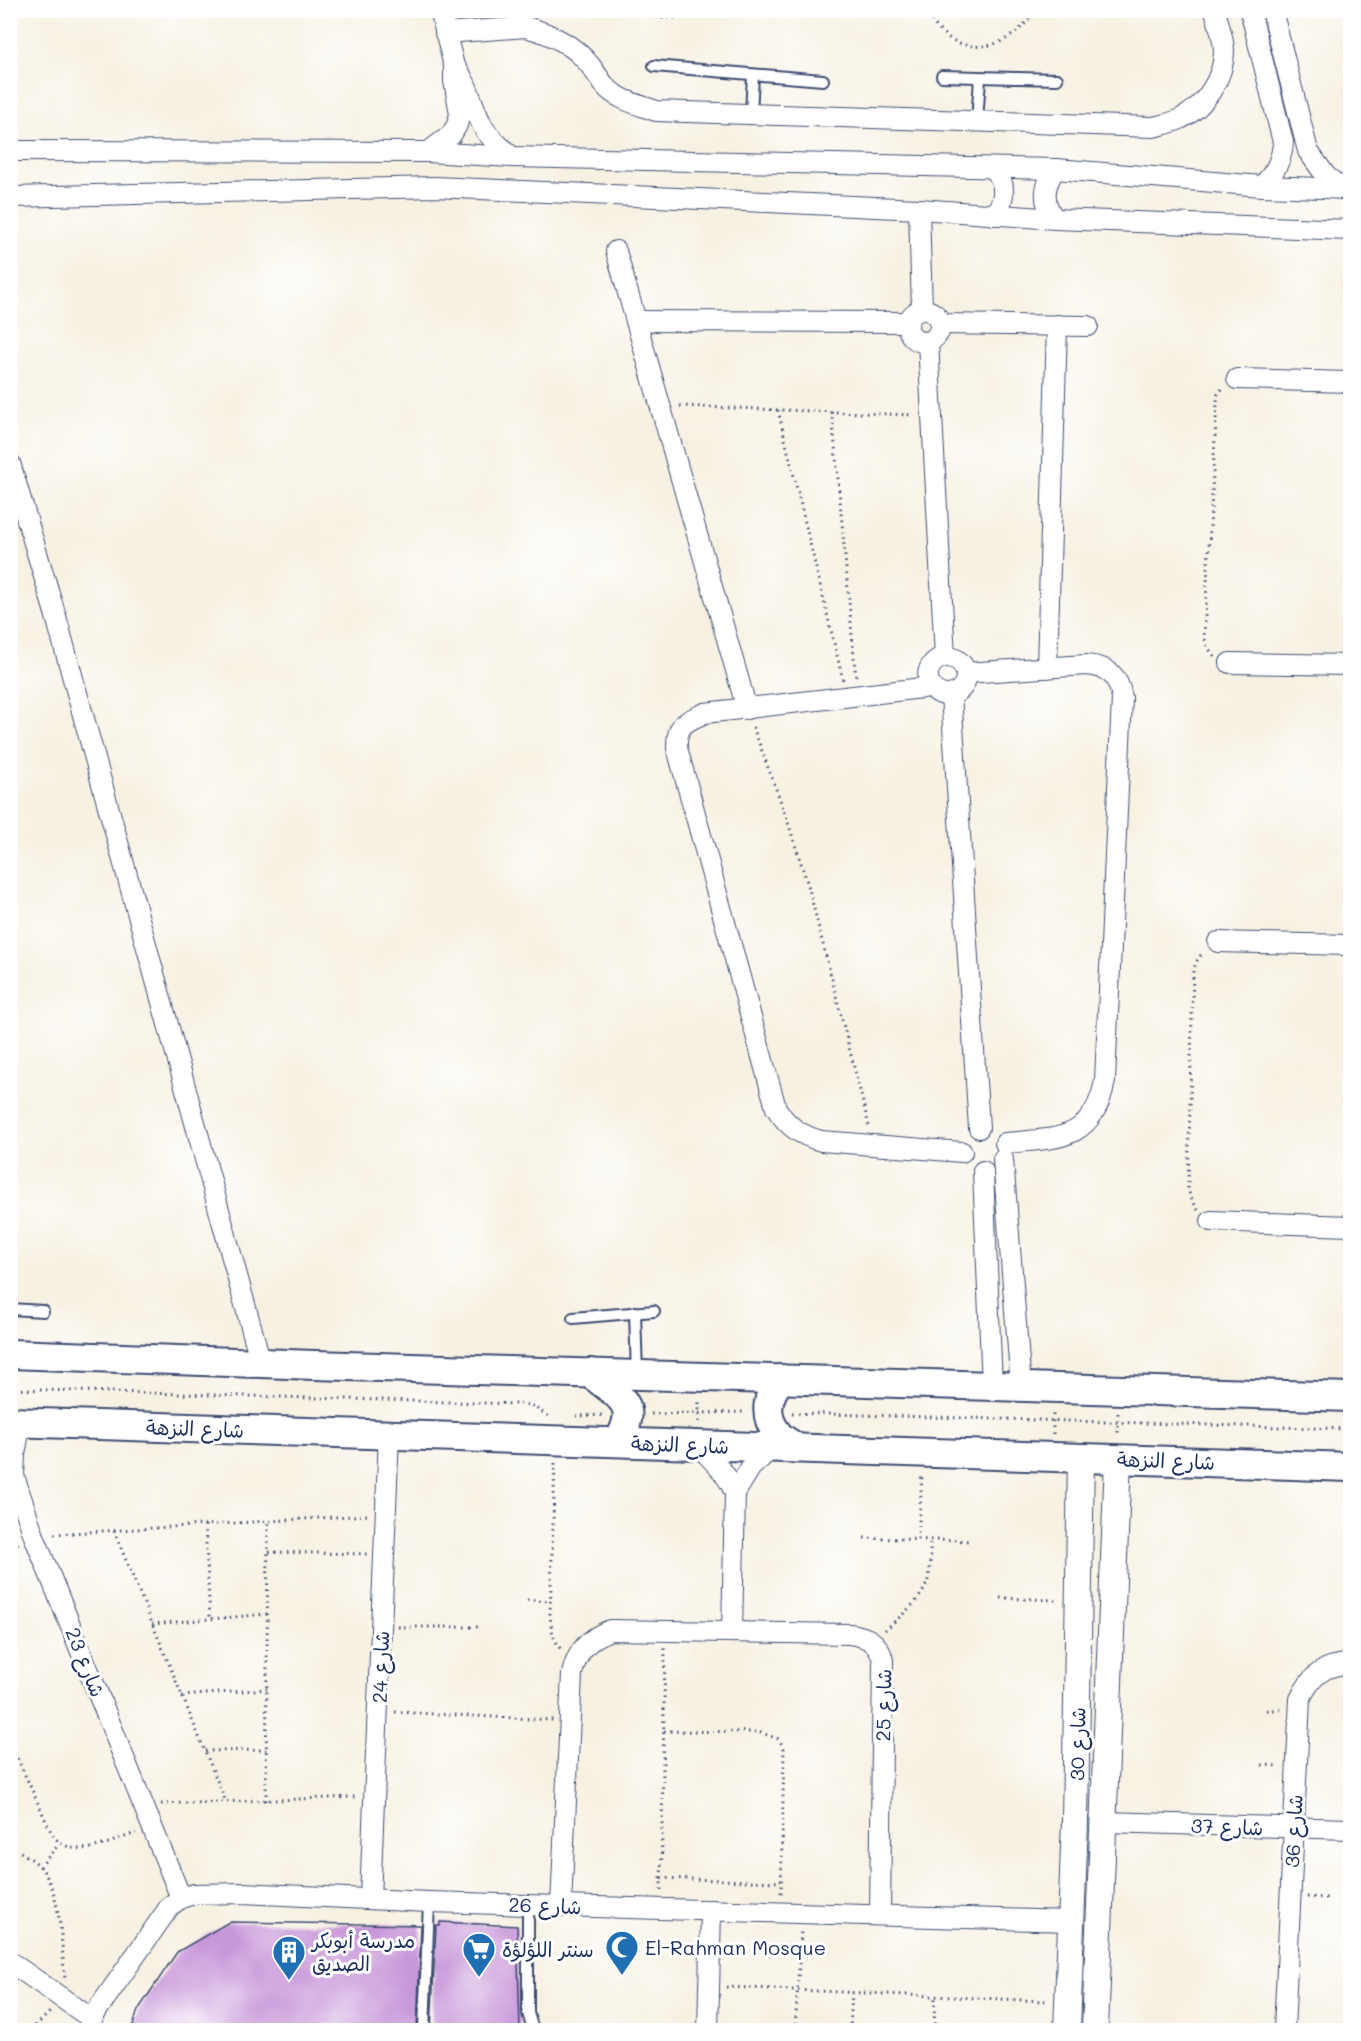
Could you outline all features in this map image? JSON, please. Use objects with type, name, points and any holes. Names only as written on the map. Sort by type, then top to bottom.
[{"type":"main road","points":[[10,1354],[1350,1397]]},
{"type":"main road","points":[[590,1373],[625,1402],[628,1421],[618,1442]]},
{"type":"main road","points":[[781,1379],[768,1400],[768,1413],[785,1448]]},
{"type":"main road","name":"شارع النزهة","points":[[14,1423],[388,1434],[560,1424],[618,1442],[1350,1467]]},
{"type":"street","points":[[428,152],[451,135],[460,114],[454,81],[454,66],[440,10]]},
{"type":"street","points":[[445,33],[526,27],[550,35],[563,42],[589,63],[609,90],[631,102],[656,111],[1154,127],[1181,119],[1191,113],[1204,100],[1216,82],[1225,49],[1215,10]]},
{"type":"street","points":[[1250,10],[1283,142],[1280,162],[1262,186]]},
{"type":"street","points":[[1272,10],[1305,141],[1319,169],[1346,189]]},
{"type":"street","points":[[454,66],[467,85],[485,130],[512,157]]},
{"type":"street","points":[[1283,142],[1295,148],[1305,141]]},
{"type":"street","points":[[10,152],[428,152],[512,157],[1056,169],[1262,186],[1346,189]]},
{"type":"street","points":[[993,168],[999,174],[1004,191],[1003,200],[994,215]]},
{"type":"street","points":[[1055,219],[1045,198],[1047,182],[1056,169]]},
{"type":"street","points":[[10,197],[435,187],[919,208],[1055,219],[1350,230]]},
{"type":"street","points":[[636,321],[915,316],[936,315],[940,324],[938,335],[928,342],[922,343],[912,338],[907,328],[915,316],[919,208]]},
{"type":"street","points":[[616,251],[747,709]]},
{"type":"street","points":[[940,324],[1088,326]]},
{"type":"street","points":[[1047,668],[1057,325]]},
{"type":"street","points":[[928,342],[945,657]]},
{"type":"street","points":[[1237,379],[1350,382]]},
{"type":"street","points":[[10,463],[55,613],[261,1363]]},
{"type":"street","points":[[945,657],[959,661],[966,673],[962,687],[951,695],[940,694],[931,687],[928,681],[929,668],[933,662],[945,657]]},
{"type":"street","points":[[1230,663],[1350,665]]},
{"type":"street","points":[[966,673],[1100,666],[1112,673],[1119,685],[1122,698],[1105,1081],[1101,1100],[1092,1117],[1077,1130],[1059,1138],[1004,1151],[991,1170],[983,1171],[969,1166],[962,1152],[962,1144],[972,1131],[987,1127],[995,1130],[1004,1151],[1021,1387]]},
{"type":"street","points":[[931,687],[705,713],[685,721],[676,738],[776,1108],[785,1122],[805,1137],[821,1141],[962,1152]]},
{"type":"street","points":[[951,695],[979,1128]]},
{"type":"street","points":[[1218,942],[1350,945]]},
{"type":"street","points":[[983,1171],[992,1386]]},
{"type":"street","points":[[1210,1221],[1350,1226]]},
{"type":"street","name":"شارع 23","points":[[14,1423],[14,1476],[34,1536],[181,1898]]},
{"type":"street","name":"شارع 24","points":[[370,1899],[388,1434]]},
{"type":"street","points":[[698,1445],[721,1467],[735,1493],[732,1632]]},
{"type":"street","points":[[735,1493],[751,1467],[785,1448]]},
{"type":"street","name":"شارع 30","points":[[1067,2031],[1075,1821],[1081,1458]]},
{"type":"street","name":"شارع 30","points":[[1095,2031],[1118,1459]]},
{"type":"street","points":[[1081,1518],[1099,1515],[1116,1519]]},
{"type":"street","name":"شارع 25","points":[[575,1662],[588,1642],[610,1630],[849,1634],[873,1641],[878,1646],[884,1660],[880,1915]]},
{"type":"street","points":[[561,1906],[569,1720],[575,1662]]},
{"type":"street","name":"شارع 36","points":[[1284,2031],[1300,1699],[1308,1682],[1323,1670],[1341,1664],[1350,1664]]},
{"type":"street","name":"شارع 37","points":[[1104,1822],[1350,1829]]},
{"type":"street","name":"شارع 26","points":[[181,1898],[194,1894],[243,1893],[429,1902],[1071,1921]]},
{"type":"street","points":[[10,1962],[66,2001],[91,2025],[98,2009],[171,1906],[181,1898]]},
{"type":"street","points":[[708,2031],[711,1910]]},
{"type":"lane","points":[[654,66],[823,80]]},
{"type":"lane","points":[[752,114],[753,75]]},
{"type":"lane","points":[[942,76],[1057,78]]},
{"type":"lane","points":[[977,122],[980,78]]},
{"type":"lane","points":[[10,1309],[43,1311]]},
{"type":"lane","points":[[573,1318],[654,1311]]},
{"type":"lane","points":[[634,1312],[637,1374]]},
{"type":"lane","points":[[424,2031],[429,1902]]},
{"type":"lane","points":[[528,1905],[528,2013],[533,2031]]},
{"type":"path","points":[[633,10],[649,18],[683,18],[713,10]]},
{"type":"path","points":[[926,10],[938,29],[951,39],[966,45],[983,46],[999,43],[1014,36],[1026,25],[1035,10]]},
{"type":"path","points":[[1230,663],[1212,654],[1204,636],[1218,394],[1223,387],[1237,379]]},
{"type":"path","points":[[660,406],[932,416]]},
{"type":"path","points":[[778,410],[852,696]]},
{"type":"path","points":[[832,412],[852,696]]},
{"type":"path","points":[[747,709],[785,813],[808,885],[874,1145]]},
{"type":"path","points":[[1210,1221],[1196,1207],[1188,1189],[1193,972],[1202,954],[1218,942]]},
{"type":"path","points":[[698,1445],[700,1377]]},
{"type":"path","points":[[1053,1457],[1054,1388]]},
{"type":"path","points":[[10,1389],[517,1404],[531,1405],[560,1424],[628,1414],[699,1412],[1350,1429]]},
{"type":"path","points":[[1118,1389],[1118,1459]]},
{"type":"path","points":[[560,1424],[550,1628],[555,1642],[575,1662]]},
{"type":"path","points":[[918,1539],[923,1452]]},
{"type":"path","points":[[34,1536],[386,1514]]},
{"type":"path","points":[[266,1801],[268,1521]]},
{"type":"path","points":[[205,1525],[210,1619]]},
{"type":"path","points":[[114,1531],[226,1802]]},
{"type":"path","points":[[864,1538],[971,1540]]},
{"type":"path","points":[[873,1641],[924,1591],[929,1576],[930,1539]]},
{"type":"path","points":[[269,1552],[384,1554]]},
{"type":"path","points":[[1000,1598],[1079,1601]]},
{"type":"path","points":[[527,1600],[550,1601]]},
{"type":"path","points":[[152,1624],[268,1614]]},
{"type":"path","points":[[381,1626],[479,1627]]},
{"type":"path","points":[[660,1909],[666,1631]]},
{"type":"path","points":[[181,1696],[267,1689]]},
{"type":"path","points":[[378,1712],[569,1720]]},
{"type":"path","points":[[664,1731],[759,1732],[779,1739],[784,1749],[780,1912]]},
{"type":"path","points":[[10,1742],[52,1834],[59,1844],[71,1849],[84,1850],[153,1827]]},
{"type":"path","points":[[204,1751],[266,1750]]},
{"type":"path","points":[[10,1758],[15,1752]]},
{"type":"path","points":[[144,1805],[375,1796]]},
{"type":"path","points":[[40,1867],[59,1844]]},
{"type":"path","points":[[10,1846],[40,1867],[50,1884],[56,1902],[66,2001],[31,2031]]},
{"type":"path","points":[[661,1878],[781,1882]]},
{"type":"path","points":[[795,2031],[802,1913]]},
{"type":"path","points":[[710,1986],[1069,2002]]},
{"type":"path","points":[[850,2031],[852,1992]]},
{"type":"path","points":[[934,2031],[935,1996]]},
{"type":"building","name":"مدرسة أبوبكر الصديق","points":[[229,1922],[421,1925],[417,2031],[131,2031],[138,2010],[177,1952]]},
{"type":"building","name":"سنتر اللؤلؤة","points":[[440,1922],[517,1926],[520,2031],[431,2031],[436,1925],[440,1925]]},
{"type":"place","name":"El-Rahman Mosque","points":[[622,1976]]},
{"type":"place","name":"سنتر اللؤلؤة","points":[[479,1978]]},
{"type":"place","name":"مدرسة أبوبكر الصديق","points":[[289,1981]]}]
